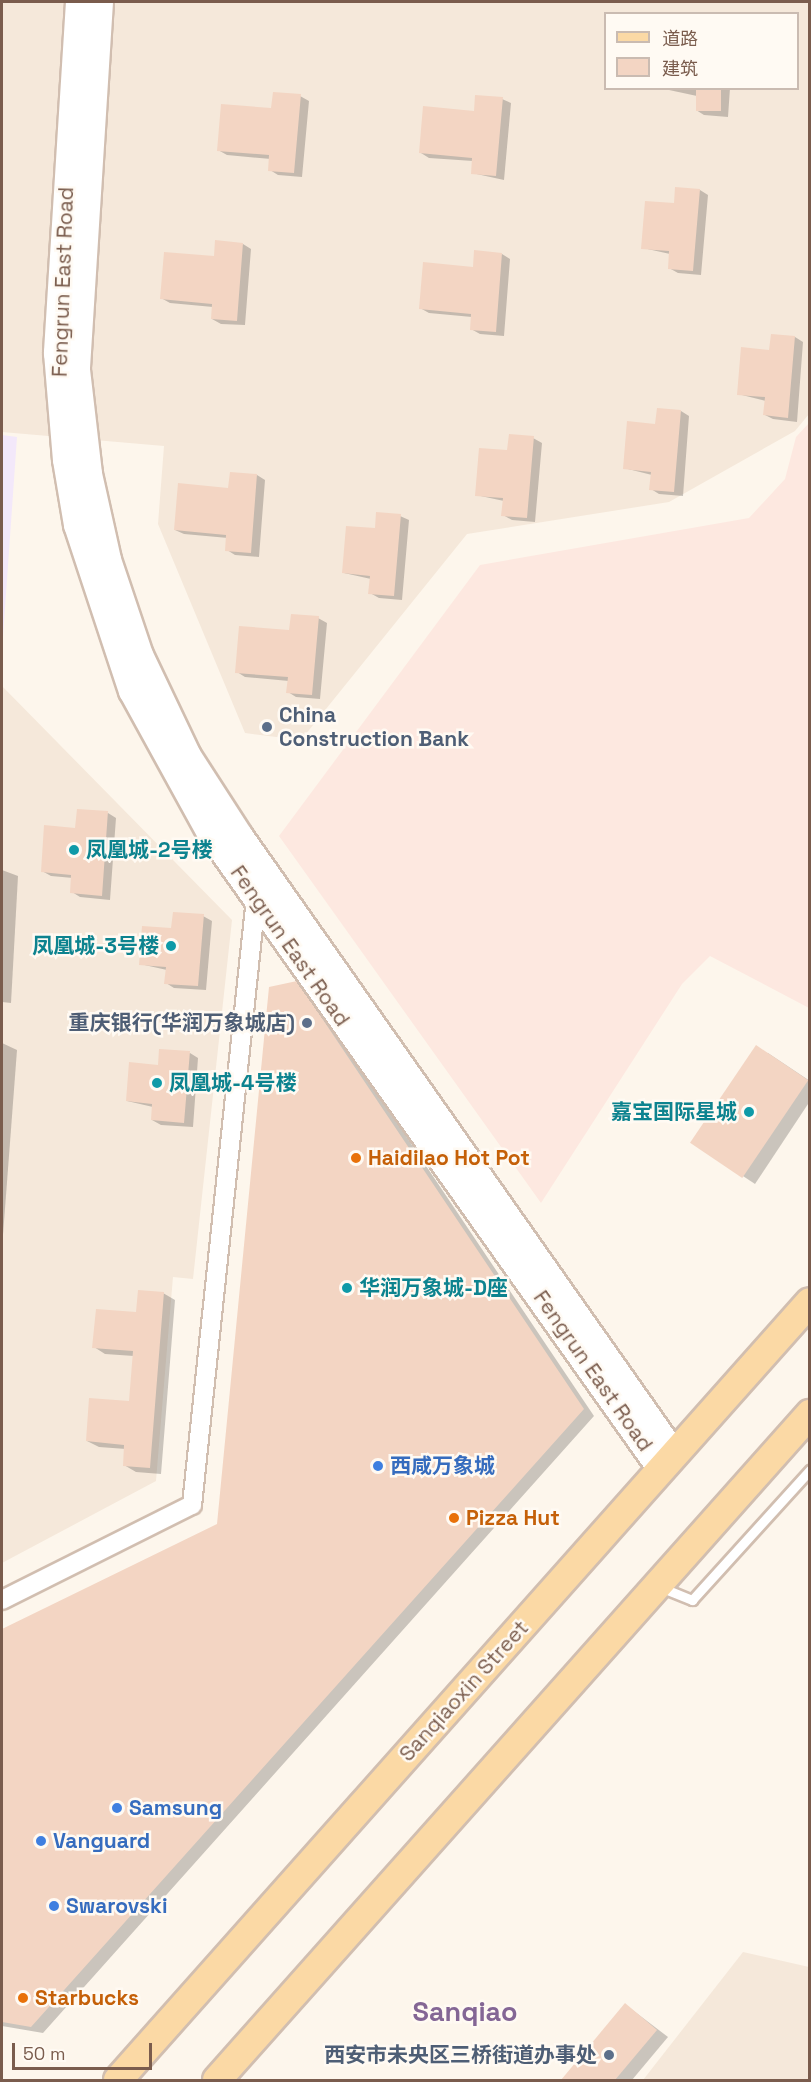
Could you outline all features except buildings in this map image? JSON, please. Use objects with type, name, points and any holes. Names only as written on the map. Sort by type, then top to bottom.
[{"type":"main road","name":"Sanqiaoxin Street","points":[[118,2080],[810,1302]]},
{"type":"main road","points":[[217,2080],[810,1414]]},
{"type":"street","name":"Fengrun East Road","points":[[79,2],[57,353],[66,460],[77,525],[132,691],[210,833],[668,1461]]},
{"type":"street","name":"Fengrun East Road","points":[[100,2],[77,370],[89,474],[108,560],[140,655],[188,756],[241,838],[668,1461]]},
{"type":"street","points":[[2,1600],[192,1504],[256,898]]},
{"type":"lane","points":[[657,1585],[692,1600],[810,1470]]},
{"type":"shaded area","points":[[2,2],[809,2],[809,414],[795,431],[669,502],[467,534],[301,740],[245,733],[158,524],[164,446],[2,432]]},
{"type":"shaded area","points":[[809,423],[809,1008],[710,956],[682,984],[541,1203],[279,836],[480,565],[749,518],[785,479],[796,437]]},
{"type":"shaded area","points":[[2,435],[17,437],[2,651]]},
{"type":"shaded area","points":[[2,686],[232,920],[193,1279],[173,1277],[156,1481],[2,1563]]},
{"type":"shaded area","points":[[743,1952],[809,1967],[809,2080],[643,2080]]},
{"type":"place","name":"China Construction Bank","points":[[267,727]]},
{"type":"place","name":"凤凰城-2号楼","points":[[74,850]]},
{"type":"place","name":"凤凰城-3号楼","points":[[171,946]]},
{"type":"place","name":"重庆银行(华润万象城店)","points":[[307,1023]]},
{"type":"place","name":"凤凰城-4号楼","points":[[157,1083]]},
{"type":"place","name":"嘉宝国际星城","points":[[749,1112]]},
{"type":"place","name":"Haidilao Hot Pot","points":[[356,1158]]},
{"type":"place","name":"华润万象城-D座","points":[[347,1288]]},
{"type":"place","name":"西咸万象城","points":[[378,1466]]},
{"type":"place","name":"Pizza Hut","points":[[454,1518]]},
{"type":"place","name":"Samsung","points":[[117,1808]]},
{"type":"place","name":"Vanguard","points":[[41,1841]]},
{"type":"place","name":"Swarovski","points":[[54,1906]]},
{"type":"place","name":"Starbucks","points":[[23,1998]]},
{"type":"place","name":"西安市未央区三桥街道办事处","points":[[609,2055]]},
{"type":"district","name":"Sanqiao","points":[[465,2012]]}]
